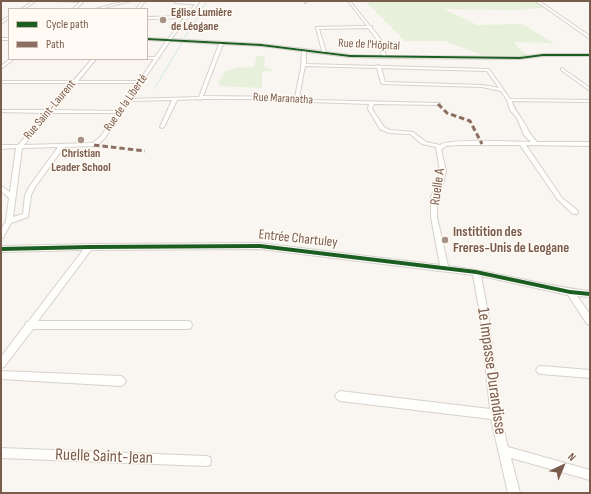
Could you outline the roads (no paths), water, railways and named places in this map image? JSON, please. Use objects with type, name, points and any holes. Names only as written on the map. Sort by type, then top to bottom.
[{"type":"street","points":[[24,8],[35,1]]},
{"type":"street","points":[[56,1],[83,1]]},
{"type":"street","points":[[75,8],[83,1]]},
{"type":"street","points":[[100,8],[130,1]]},
{"type":"street","points":[[349,1],[371,27],[380,41],[384,57]]},
{"type":"street","points":[[537,1],[590,38]]},
{"type":"street","points":[[176,2],[198,2]]},
{"type":"street","name":"Rue de la Liberté","points":[[62,146],[94,145],[103,138],[169,40],[198,2]]},
{"type":"street","points":[[1,19],[8,18]]},
{"type":"street","points":[[1,22],[8,18]]},
{"type":"street","points":[[148,18],[186,18]]},
{"type":"street","points":[[324,53],[317,28],[371,27]]},
{"type":"street","name":"Rue de l'Hôpital","points":[[148,39],[261,45],[324,53],[384,57],[520,58],[544,55],[590,55]]},
{"type":"street","points":[[200,99],[221,44]]},
{"type":"street","points":[[297,98],[304,64],[304,50]]},
{"type":"street","points":[[477,57],[481,62]]},
{"type":"street","points":[[148,58],[157,58]]},
{"type":"street","points":[[1,68],[11,60]]},
{"type":"street","name":"Rue Saint-Laurent","points":[[1,236],[9,221],[19,147],[93,60]]},
{"type":"street","points":[[304,64],[488,70]]},
{"type":"street","points":[[378,66],[382,83],[482,86],[500,90]]},
{"type":"street","points":[[484,66],[500,90],[509,100],[512,110],[519,118],[527,135],[536,144]]},
{"type":"street","points":[[562,69],[590,90]]},
{"type":"street","points":[[1,82],[142,82]]},
{"type":"street","name":"Rue Maranatha","points":[[129,100],[228,97],[297,98],[311,101],[438,104]]},
{"type":"street","points":[[162,127],[175,99]]},
{"type":"street","points":[[509,100],[590,101]]},
{"type":"street","name":"Ruelle A","points":[[372,103],[370,109],[382,128],[389,131],[411,133],[424,143],[438,146],[443,171],[440,184],[434,197],[434,217],[445,268]]},
{"type":"street","points":[[1,112],[120,112]]},
{"type":"street","points":[[439,149],[444,145],[458,143],[523,145],[590,144]]},
{"type":"street","points":[[523,145],[560,199],[575,212]]},
{"type":"street","points":[[1,147],[62,146],[56,157],[41,173],[29,194],[26,215],[9,221]]},
{"type":"street","points":[[1,188],[12,197]]},
{"type":"street","name":"Entrée Chartuley","points":[[1,249],[260,246],[476,272],[570,292],[590,294]]},
{"type":"street","points":[[1,364],[89,247]]},
{"type":"street","name":"1e Impasse Durandisse","points":[[476,272],[484,313],[495,415],[514,493]]},
{"type":"street","points":[[570,292],[590,321]]},
{"type":"street","points":[[29,325],[188,325]]},
{"type":"street","points":[[541,370],[590,374]]},
{"type":"street","points":[[1,375],[121,381]]},
{"type":"street","points":[[340,396],[495,415]]},
{"type":"street","points":[[504,451],[590,476]]},
{"type":"street","name":"Ruelle Saint-Jean","points":[[1,453],[206,461]]},
{"type":"waterway","points":[[154,89],[207,1]]},
{"type":"place","name":"Eglise Lumière de Léogane","points":[[163,20]]},
{"type":"place","name":"Christian Leader School","points":[[81,140]]},
{"type":"place","name":"Institition des Freres-Unis de Leogane","points":[[445,240]]}]
